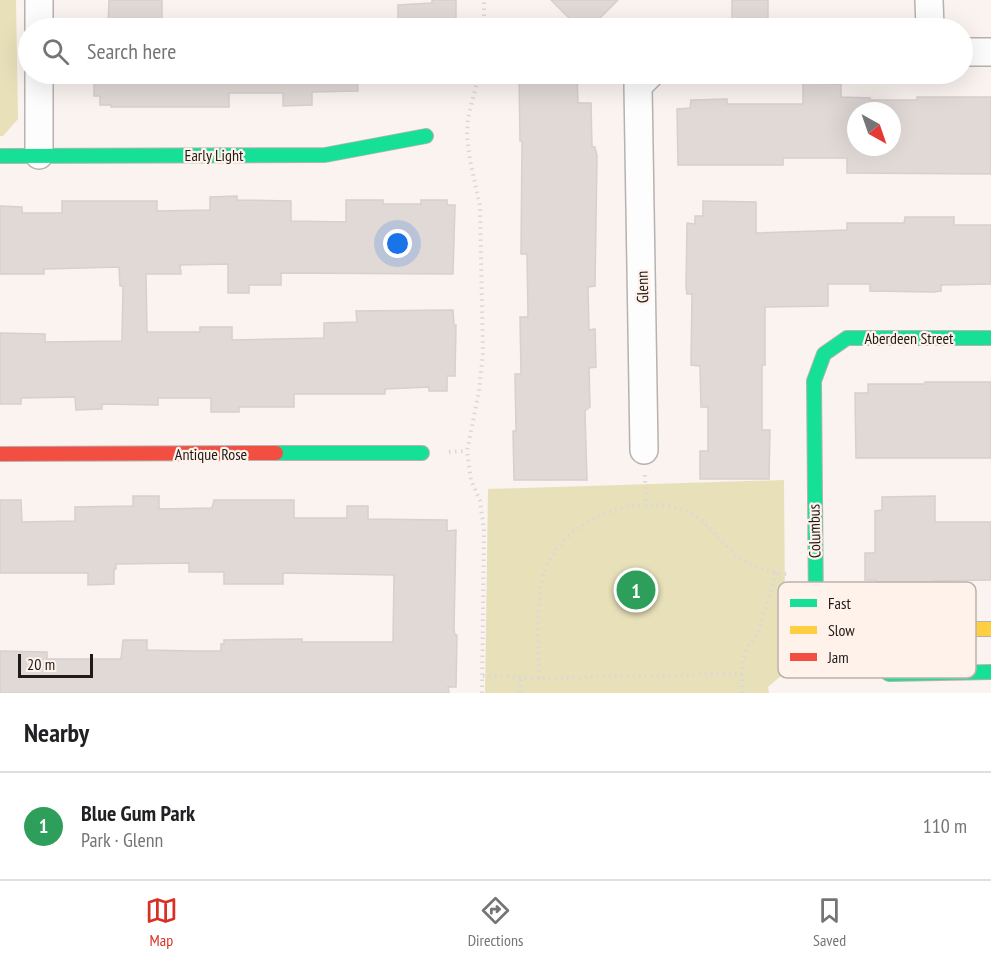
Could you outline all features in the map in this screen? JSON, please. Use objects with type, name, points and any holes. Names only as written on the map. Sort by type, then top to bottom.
[{"type":"street","points":[[39,0],[39,18]]},
{"type":"street","points":[[929,0],[930,18]]},
{"type":"street","points":[[973,52],[991,52]]},
{"type":"street","points":[[39,84],[39,155]]},
{"type":"street","name":"Glenn","points":[[640,84],[638,86],[644,450]]},
{"type":"street","name":"Early Light","points":[[0,156],[325,156],[426,136]]},
{"type":"street","name":"Aberdeen Street","points":[[814,487],[814,381],[824,354],[847,338],[991,338]]},
{"type":"street","name":"Antique Rose","points":[[0,454],[422,453]]},
{"type":"street","name":"Columbus","points":[[814,487],[815,582]]},
{"type":"street","name":"Columbus","points":[[976,672],[991,672]]},
{"type":"path","points":[[484,0],[484,18]]},
{"type":"path","points":[[476,84],[468,118],[467,136],[480,206],[483,353],[479,391],[467,451],[471,480],[480,501],[484,529],[482,693]]},
{"type":"path","points":[[461,136],[467,136]]},
{"type":"path","points":[[644,450],[646,506]]},
{"type":"path","points":[[539,678],[542,584],[549,562],[563,542],[580,525],[599,516],[622,508],[672,507],[691,514],[707,525],[734,554],[762,569],[784,574],[815,573]]},
{"type":"path","points":[[742,693],[745,653],[758,633],[776,572]]},
{"type":"path","points":[[483,676],[539,678],[742,674]]},
{"type":"path","points":[[520,693],[521,677]]},
{"type":"shaded area","points":[[0,0],[16,0],[18,119],[3,136],[0,136]]},
{"type":"shaded area","points":[[784,480],[785,582],[778,582],[778,678],[768,687],[769,693],[485,693],[488,489]]},
{"type":"building","points":[[109,0],[162,0],[162,18],[108,18]]},
{"type":"building","points":[[432,0],[456,0],[456,18],[398,18],[398,5],[432,3]]},
{"type":"building","points":[[551,0],[618,0],[600,18],[569,18]]},
{"type":"building","points":[[732,0],[768,0],[768,18],[732,18]]},
{"type":"building","points":[[94,84],[358,84],[358,91],[312,92],[312,105],[283,106],[283,93],[229,93],[229,107],[111,107],[111,105],[100,105],[100,96],[94,96]]},
{"type":"building","points":[[519,84],[577,84],[578,103],[591,103],[592,147],[595,147],[597,156],[595,286],[588,287],[589,330],[595,329],[596,367],[589,368],[590,407],[585,411],[587,480],[514,480],[515,374],[521,374],[520,317],[528,317],[527,254],[521,254],[522,141],[520,141]]},
{"type":"building","points":[[803,84],[841,84],[841,97],[870,98],[870,100],[917,100],[917,97],[991,97],[991,174],[847,173],[847,158],[783,158],[783,165],[678,165],[677,109],[690,108],[691,100],[727,99],[727,104],[803,104]]},
{"type":"building","points":[[237,196],[237,200],[291,201],[291,221],[346,222],[346,200],[383,200],[383,204],[421,204],[421,200],[447,200],[447,205],[455,205],[453,274],[281,273],[281,285],[249,285],[249,293],[228,293],[228,264],[180,265],[181,274],[146,274],[147,332],[200,332],[200,327],[232,327],[232,340],[324,338],[324,323],[357,322],[356,311],[453,310],[454,325],[456,325],[455,376],[447,376],[447,391],[429,391],[429,387],[385,389],[385,394],[294,394],[294,407],[239,407],[239,412],[211,412],[211,398],[158,398],[158,405],[102,404],[102,409],[76,410],[75,397],[21,398],[21,404],[0,404],[0,333],[45,334],[45,342],[122,341],[123,286],[120,286],[119,267],[44,269],[44,274],[0,274],[0,206],[22,207],[22,213],[62,213],[62,201],[157,201],[157,211],[210,210],[210,197]]},
{"type":"building","points":[[703,201],[756,202],[756,233],[847,230],[847,223],[904,223],[905,217],[954,217],[954,225],[991,225],[991,284],[941,285],[941,291],[933,292],[870,291],[870,284],[828,284],[828,306],[765,307],[762,430],[770,430],[769,479],[700,479],[700,451],[708,451],[708,407],[701,407],[700,366],[691,365],[692,294],[687,294],[686,287],[687,223],[695,224],[695,216],[703,216]]},
{"type":"building","points":[[925,382],[991,382],[991,458],[856,458],[855,393],[868,393],[868,384],[925,384]]},
{"type":"building","points":[[133,496],[159,496],[159,509],[212,508],[214,500],[294,500],[294,518],[347,518],[347,506],[368,506],[368,519],[447,520],[447,531],[456,530],[454,629],[457,635],[456,687],[448,687],[449,693],[0,693],[0,651],[47,652],[47,659],[121,659],[123,640],[147,640],[147,650],[195,651],[221,651],[221,644],[224,644],[224,640],[302,639],[302,642],[393,642],[394,575],[283,573],[283,584],[224,584],[224,572],[189,572],[189,563],[116,564],[114,584],[88,585],[88,573],[0,573],[0,500],[21,500],[22,522],[75,521],[75,507],[133,506]]},
{"type":"building","points":[[935,496],[935,522],[991,522],[991,580],[876,582],[876,580],[865,580],[865,553],[875,553],[875,511],[882,510],[882,497]]},
{"type":"traffic: fast","points":[[0,156],[325,155],[426,136]]},
{"type":"traffic: fast","points":[[816,582],[814,381],[824,354],[847,338],[991,338]]},
{"type":"traffic: fast","points":[[276,453],[422,453]]},
{"type":"traffic: fast","points":[[976,672],[991,672]]},
{"type":"traffic: slow","points":[[976,629],[991,629]]},
{"type":"traffic: jam","points":[[0,454],[276,453]]},
{"type":"place","name":"Blue Gum Park","points":[[636,590]]}]
